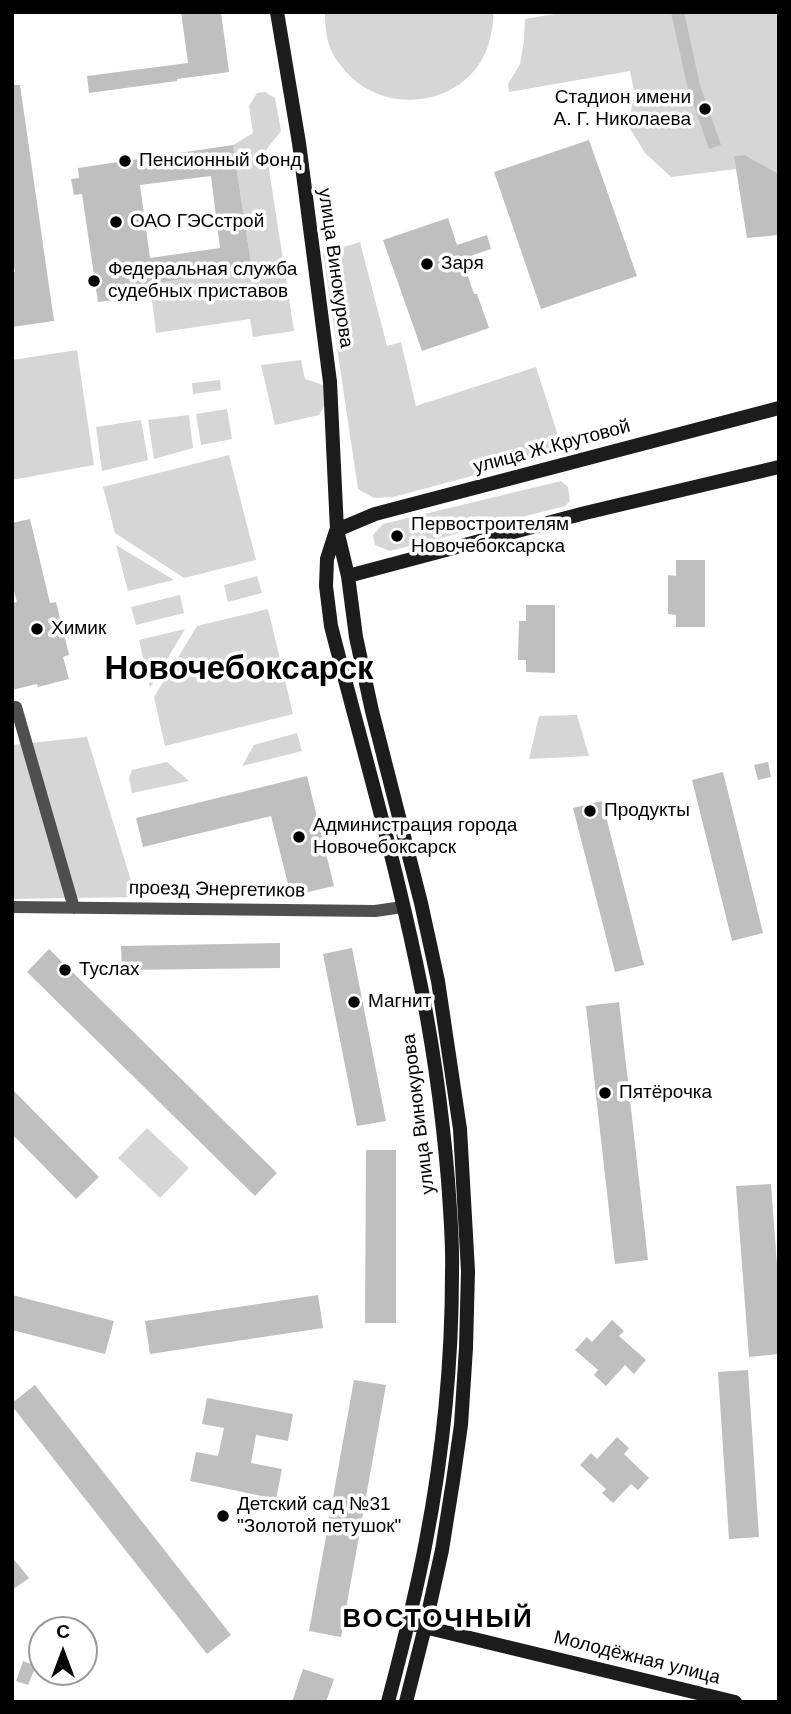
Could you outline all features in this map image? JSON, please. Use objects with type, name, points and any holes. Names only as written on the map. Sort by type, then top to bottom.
[{"type":"main road","name":"улица Винокурова","points":[[277,12],[299,143],[330,382],[337,530],[372,711],[421,902],[446,1028],[460,1129],[468,1271],[467,1348],[461,1425],[442,1550],[406,1702]]},
{"type":"main road","name":"улица Ж.Крутовой","points":[[337,530],[375,514],[779,408]]},
{"type":"main road","points":[[348,576],[584,513],[779,467]]},
{"type":"main road","name":"улица Винокурова","points":[[337,530],[327,559],[326,586],[331,626],[418,968],[444,1130],[450,1214],[450,1348],[442,1441],[426,1541],[388,1702]]},
{"type":"main road","name":"проезд Энергетиков","points":[[403,907],[421,902]]},
{"type":"main road","points":[[444,1130],[460,1129]]},
{"type":"main road","points":[[450,1348],[467,1348]]},
{"type":"main road","name":"Молодёжная улица","points":[[408,1623],[735,1702]]},
{"type":"street","points":[[16,707],[74,908]]},
{"type":"street","name":"проезд Энергетиков","points":[[12,907],[375,911],[403,907]]},
{"type":"shaded area","points":[[325,12],[493,12],[493,19],[490,39],[481,62],[466,79],[447,92],[403,100],[380,95],[359,84],[342,67],[329,44]]},
{"type":"shaded area","name":"Стадион имени А. Г. Николаева","points":[[567,12],[779,12],[779,174],[745,155],[735,156],[736,169],[671,177],[645,153],[629,127],[634,91],[630,71],[509,92],[508,84],[520,64],[525,19]]},
{"type":"shaded area","points":[[265,92],[275,98],[281,131],[266,150],[294,331],[253,337],[250,319],[156,333],[150,284],[252,269],[233,145],[253,133],[249,106],[257,93]]},
{"type":"shaded area","points":[[360,242],[387,346],[401,342],[416,406],[536,367],[561,445],[558,453],[393,497],[374,498],[358,489],[323,253]]},
{"type":"shaded area","points":[[77,350],[94,465],[12,480],[12,360]]},
{"type":"shaded area","points":[[301,360],[305,379],[326,386],[327,400],[319,415],[275,425],[261,365]]},
{"type":"shaded area","points":[[220,380],[221,390],[193,394],[192,383]]},
{"type":"shaded area","points":[[227,409],[232,439],[201,445],[196,414]]},
{"type":"shaded area","points":[[189,415],[193,448],[154,459],[148,420]]},
{"type":"shaded area","points":[[141,420],[148,460],[102,471],[96,427]]},
{"type":"shaded area","points":[[229,455],[256,560],[184,578],[115,533],[103,487]]},
{"type":"shaded area","points":[[561,481],[568,487],[570,501],[565,506],[390,551],[375,545],[373,535],[383,524]]},
{"type":"shaded area","points":[[116,545],[174,580],[128,591]]},
{"type":"shaded area","points":[[257,576],[262,593],[228,602],[224,585]]},
{"type":"shaded area","points":[[180,595],[184,613],[136,625],[131,607]]},
{"type":"shaded area","points":[[268,609],[293,714],[165,746],[154,697],[197,626]]},
{"type":"shaded area","points":[[185,629],[150,688],[139,640]]},
{"type":"shaded area","points":[[577,715],[589,756],[529,759],[539,716]]},
{"type":"shaded area","points":[[297,733],[302,751],[242,766],[254,745]]},
{"type":"shaded area","points":[[87,737],[136,897],[12,899],[12,745]]},
{"type":"shaded area","points":[[167,762],[189,781],[132,793],[129,778],[132,770]]},
{"type":"shaded area","points":[[147,1128],[189,1168],[160,1198],[118,1158]]},
{"type":"building","points":[[181,12],[221,12],[229,72],[89,93],[87,76],[188,63]]},
{"type":"building","points":[[671,12],[684,12],[700,85],[721,145],[709,149],[687,85]]},
{"type":"building","points":[[12,85],[20,85],[54,321],[12,327],[12,272],[15,272],[12,255]]},
{"type":"building","points":[[589,140],[637,276],[541,309],[494,172]]},
{"type":"building","name":"ОАО ГЭСстрой","points":[[233,145],[252,269],[150,284],[152,295],[98,302],[82,194],[74,195],[71,179],[79,178],[78,168]],"holes":[[[211,176],[220,248],[150,258],[140,185]]]},
{"type":"building","points":[[745,155],[779,174],[779,235],[747,238],[734,156]]},
{"type":"building","name":"Заря","points":[[448,218],[457,245],[487,235],[491,249],[462,259],[489,328],[422,351],[383,240]]},
{"type":"building","name":"Химик","points":[[30,519],[50,603],[56,602],[69,655],[63,657],[69,679],[12,690],[12,603],[17,602],[12,584],[12,523]]},
{"type":"building","points":[[676,560],[705,560],[705,627],[676,627],[676,615],[668,614],[668,575],[676,576]]},
{"type":"building","points":[[526,605],[555,605],[555,673],[526,672],[526,660],[518,660],[519,621],[526,621]]},
{"type":"building","points":[[768,762],[771,777],[758,780],[754,765]]},
{"type":"building","points":[[723,772],[763,933],[732,941],[692,780]]},
{"type":"building","name":"Администрация города Новочебоксарск","points":[[307,776],[334,886],[291,896],[271,816],[143,847],[136,818]]},
{"type":"building","points":[[602,801],[644,965],[615,972],[573,808]]},
{"type":"building","points":[[280,943],[280,968],[122,970],[121,946]]},
{"type":"building","points":[[352,948],[386,1121],[357,1126],[323,954]]},
{"type":"building","points":[[49,949],[277,1173],[255,1196],[27,972]]},
{"type":"building","points":[[619,1002],[648,1260],[615,1264],[586,1006]]},
{"type":"building","points":[[12,1089],[99,1177],[76,1199],[12,1134]]},
{"type":"building","points":[[366,1150],[396,1150],[396,1323],[365,1323]]},
{"type":"building","points":[[771,1184],[779,1291],[779,1354],[749,1357],[736,1186]]},
{"type":"building","points":[[12,1295],[114,1321],[105,1354],[12,1330]]},
{"type":"building","points":[[318,1295],[323,1328],[150,1354],[145,1321]]},
{"type":"building","points":[[612,1320],[624,1331],[619,1336],[646,1360],[634,1374],[625,1365],[606,1386],[594,1375],[598,1370],[575,1350],[587,1337],[592,1342]]},
{"type":"building","points":[[748,1370],[759,1537],[729,1539],[718,1372]]},
{"type":"building","points":[[354,1380],[386,1385],[341,1637],[309,1631]]},
{"type":"building","points":[[35,1385],[231,1635],[207,1654],[12,1406],[12,1403]]},
{"type":"building","points":[[207,1398],[293,1414],[288,1441],[256,1435],[251,1463],[282,1469],[276,1499],[190,1481],[196,1452],[218,1456],[224,1428],[202,1424]]},
{"type":"building","points":[[617,1437],[629,1448],[624,1454],[649,1478],[638,1490],[631,1484],[613,1503],[602,1493],[606,1489],[580,1465],[591,1453],[597,1459]]},
{"type":"building","points":[[12,1557],[29,1578],[12,1590]]},
{"type":"building","points":[[23,1661],[28,1663],[28,1685],[16,1681]]},
{"type":"building","points":[[303,1669],[334,1679],[326,1702],[292,1702]]},
{"type":"place","name":"Стадион имени А. Г. Николаева","points":[[705,109]]},
{"type":"place","name":"Пенсионный Фонд","points":[[125,161]]},
{"type":"place","name":"ОАО ГЭСстрой","points":[[116,222]]},
{"type":"place","name":"Заря","points":[[427,264]]},
{"type":"place","name":"Федеральная служба судебных приставов","points":[[94,281]]},
{"type":"place","name":"Первостроителям Новочебоксарска","points":[[397,536]]},
{"type":"place","name":"Химик","points":[[37,629]]},
{"type":"place","name":"Продукты","points":[[590,811]]},
{"type":"place","name":"Администрация города Новочебоксарск","points":[[299,837]]},
{"type":"place","name":"Туслах","points":[[65,970]]},
{"type":"place","name":"Магнит","points":[[354,1002]]},
{"type":"place","name":"Пятёрочка","points":[[605,1093]]},
{"type":"place","name":"Детский сад №31 \"Золотой петушок\"","points":[[223,1516]]},
{"type":"district","name":"Новочебоксарск","points":[[239,670]]},
{"type":"district","name":"ВОСТОЧНЫЙ","points":[[438,1620]]}]
